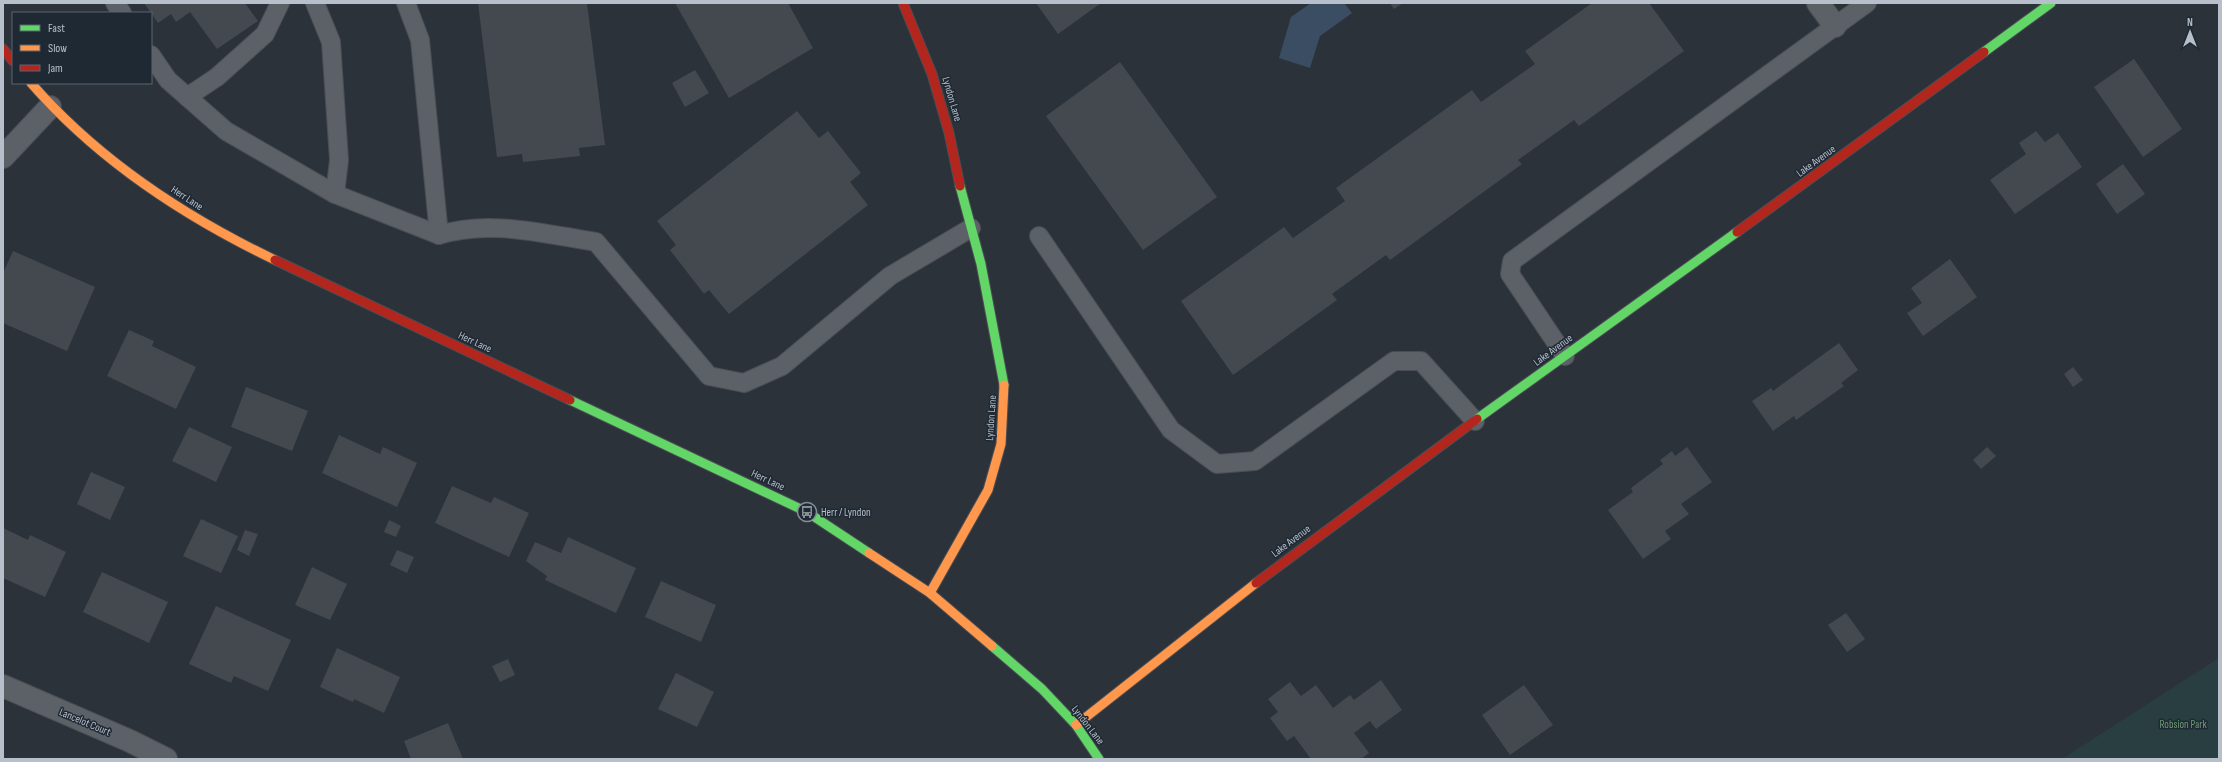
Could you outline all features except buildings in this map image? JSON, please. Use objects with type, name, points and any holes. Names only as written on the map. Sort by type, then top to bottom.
[{"type":"street","name":"Lyndon Lane","points":[[903,3],[932,74],[949,133],[981,264],[1005,391],[1001,444],[988,490],[930,593],[1042,689],[1076,725],[1099,759]]},
{"type":"street","points":[[1818,3],[1835,26]]},
{"type":"street","name":"Lake Avenue","points":[[1076,725],[1170,648],[1475,421],[1780,202],[2051,3]]},
{"type":"street","points":[[3,49],[12,60]]},
{"type":"street","name":"Herr Lane","points":[[32,84],[50,107],[89,142],[175,207],[226,236],[807,512],[930,593]]},
{"type":"street","points":[[3,157],[50,107]]},
{"type":"street","name":"Lancelot Court","points":[[3,686],[166,759]]},
{"type":"lane","points":[[115,3],[121,12]]},
{"type":"lane","points":[[187,97],[217,77],[265,34],[280,3]]},
{"type":"lane","points":[[315,3],[331,42],[339,160],[334,194]]},
{"type":"lane","points":[[406,3],[420,40],[439,236]]},
{"type":"lane","points":[[1565,356],[1510,274],[1512,261],[1867,3]]},
{"type":"lane","points":[[152,56],[168,80],[226,131],[334,194],[439,236],[452,231],[509,228],[596,242],[710,376],[744,383],[782,366],[890,276],[971,228]]},
{"type":"lane","points":[[1038,236],[1171,430],[1217,464],[1255,462],[1394,361],[1421,361],[1475,421]]},
{"type":"green space","name":"Robsion Park","points":[[2219,658],[2219,759],[2062,759]]},
{"type":"water","points":[[1311,3],[1344,3],[1352,13],[1320,36],[1310,68],[1279,58],[1291,17]]},
{"type":"traffic: fast","points":[[1984,52],[2051,3]]},
{"type":"traffic: fast","points":[[960,186],[981,264],[1004,385]]},
{"type":"traffic: fast","points":[[1477,419],[1737,232]]},
{"type":"traffic: fast","points":[[570,400],[807,512],[869,553]]},
{"type":"traffic: fast","points":[[992,646],[1042,689],[1076,725],[1099,759]]},
{"type":"traffic: slow","points":[[32,84],[84,137],[144,184],[207,225],[275,260]]},
{"type":"traffic: slow","points":[[930,593],[988,490],[1001,444],[1004,385]]},
{"type":"traffic: slow","points":[[869,553],[930,593],[992,646]]},
{"type":"traffic: slow","points":[[1076,725],[1256,583]]},
{"type":"traffic: jam","points":[[903,3],[932,74],[949,133],[960,186]]},
{"type":"traffic: jam","points":[[3,49],[12,60]]},
{"type":"traffic: jam","points":[[1737,232],[1984,52]]},
{"type":"traffic: jam","points":[[275,260],[570,400]]},
{"type":"traffic: jam","points":[[1256,583],[1477,419]]},
{"type":"place","name":"Herr / Lyndon","points":[[807,512]]}]
